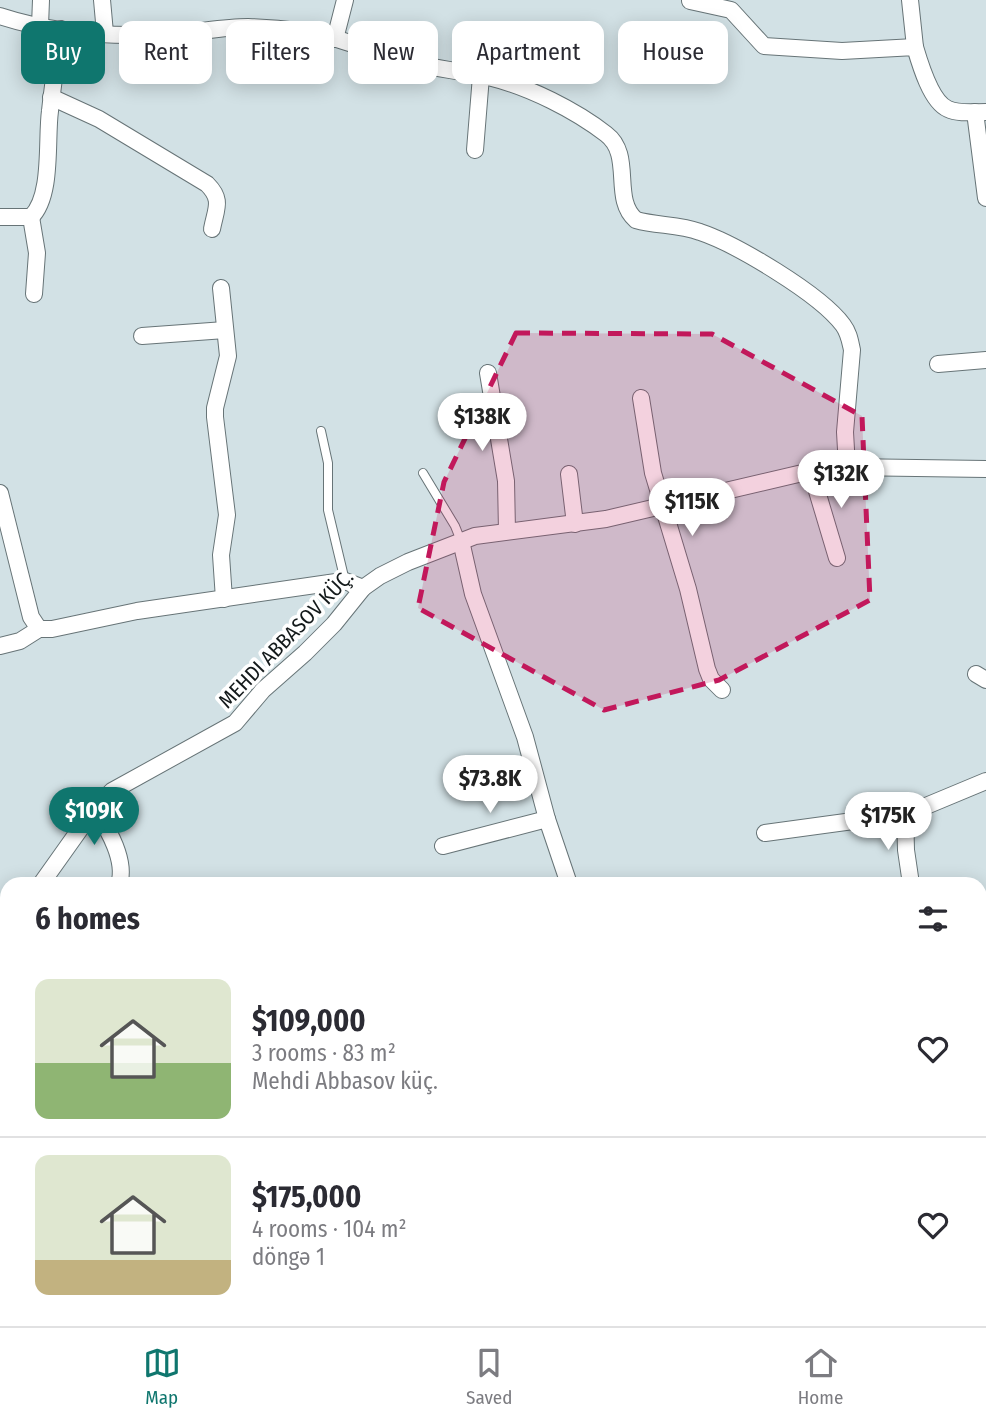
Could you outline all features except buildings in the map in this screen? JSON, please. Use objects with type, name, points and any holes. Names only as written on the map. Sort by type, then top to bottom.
[{"type":"street","points":[[40,21],[41,0]]},
{"type":"street","points":[[102,0],[104,21]]},
{"type":"street","points":[[335,39],[345,0]]},
{"type":"street","points":[[910,0],[919,62],[939,103],[953,111],[980,112],[986,198]]},
{"type":"street","points":[[690,1],[731,10],[764,46],[842,51],[915,47]]},
{"type":"street","points":[[0,16],[21,21]]},
{"type":"street","points":[[105,33],[170,34],[245,27],[308,33],[415,63],[452,70]]},
{"type":"street","points":[[0,218],[31,216],[36,212],[45,184],[53,84]]},
{"type":"street","points":[[475,150],[480,84]]},
{"type":"street","points":[[512,84],[593,125],[612,139],[619,148],[627,208],[636,220],[684,227],[722,241],[784,277],[835,317],[850,337],[852,350],[845,432],[847,467]]},
{"type":"street","points":[[51,97],[99,119],[206,184],[217,194],[218,201],[212,229]]},
{"type":"street","points":[[31,216],[37,253],[34,295]]},
{"type":"street","points":[[221,288],[227,367],[215,408],[227,516],[221,555],[224,599]]},
{"type":"street","points":[[142,336],[225,330]]},
{"type":"street","points":[[939,364],[986,360]]},
{"type":"street","points":[[488,373],[506,481],[507,531]]},
{"type":"street","points":[[641,398],[647,446],[688,589],[707,669],[711,679],[722,690]]},
{"type":"street","name":"MEHDI ABBASOV KÜÇ.","points":[[46,877],[95,808],[112,790],[234,723],[263,690],[334,624],[363,588],[408,562],[461,541],[507,531],[575,524],[663,507],[811,471],[847,467],[986,469]]},
{"type":"street","points":[[811,471],[837,558]]},
{"type":"street","points":[[569,474],[575,524]]},
{"type":"street","points":[[0,493],[31,617],[38,629]]},
{"type":"street","points":[[461,541],[473,594],[525,737],[547,819],[567,877]]},
{"type":"street","points":[[0,646],[27,638],[38,629],[52,629],[137,611],[345,581],[363,588]]},
{"type":"street","points":[[765,832],[905,813],[986,781]]},
{"type":"street","points":[[95,808],[115,849],[121,869],[120,877]]},
{"type":"street","points":[[905,813],[910,877]]},
{"type":"street","points":[[443,846],[547,819]]},
{"type":"lane","points":[[321,431],[328,463],[328,510],[345,581]]},
{"type":"lane","points":[[423,473],[461,541]]},
{"type":"highlighted area","points":[[516,333],[712,334],[862,416],[870,600],[719,680],[604,710],[418,608],[444,482]]}]
